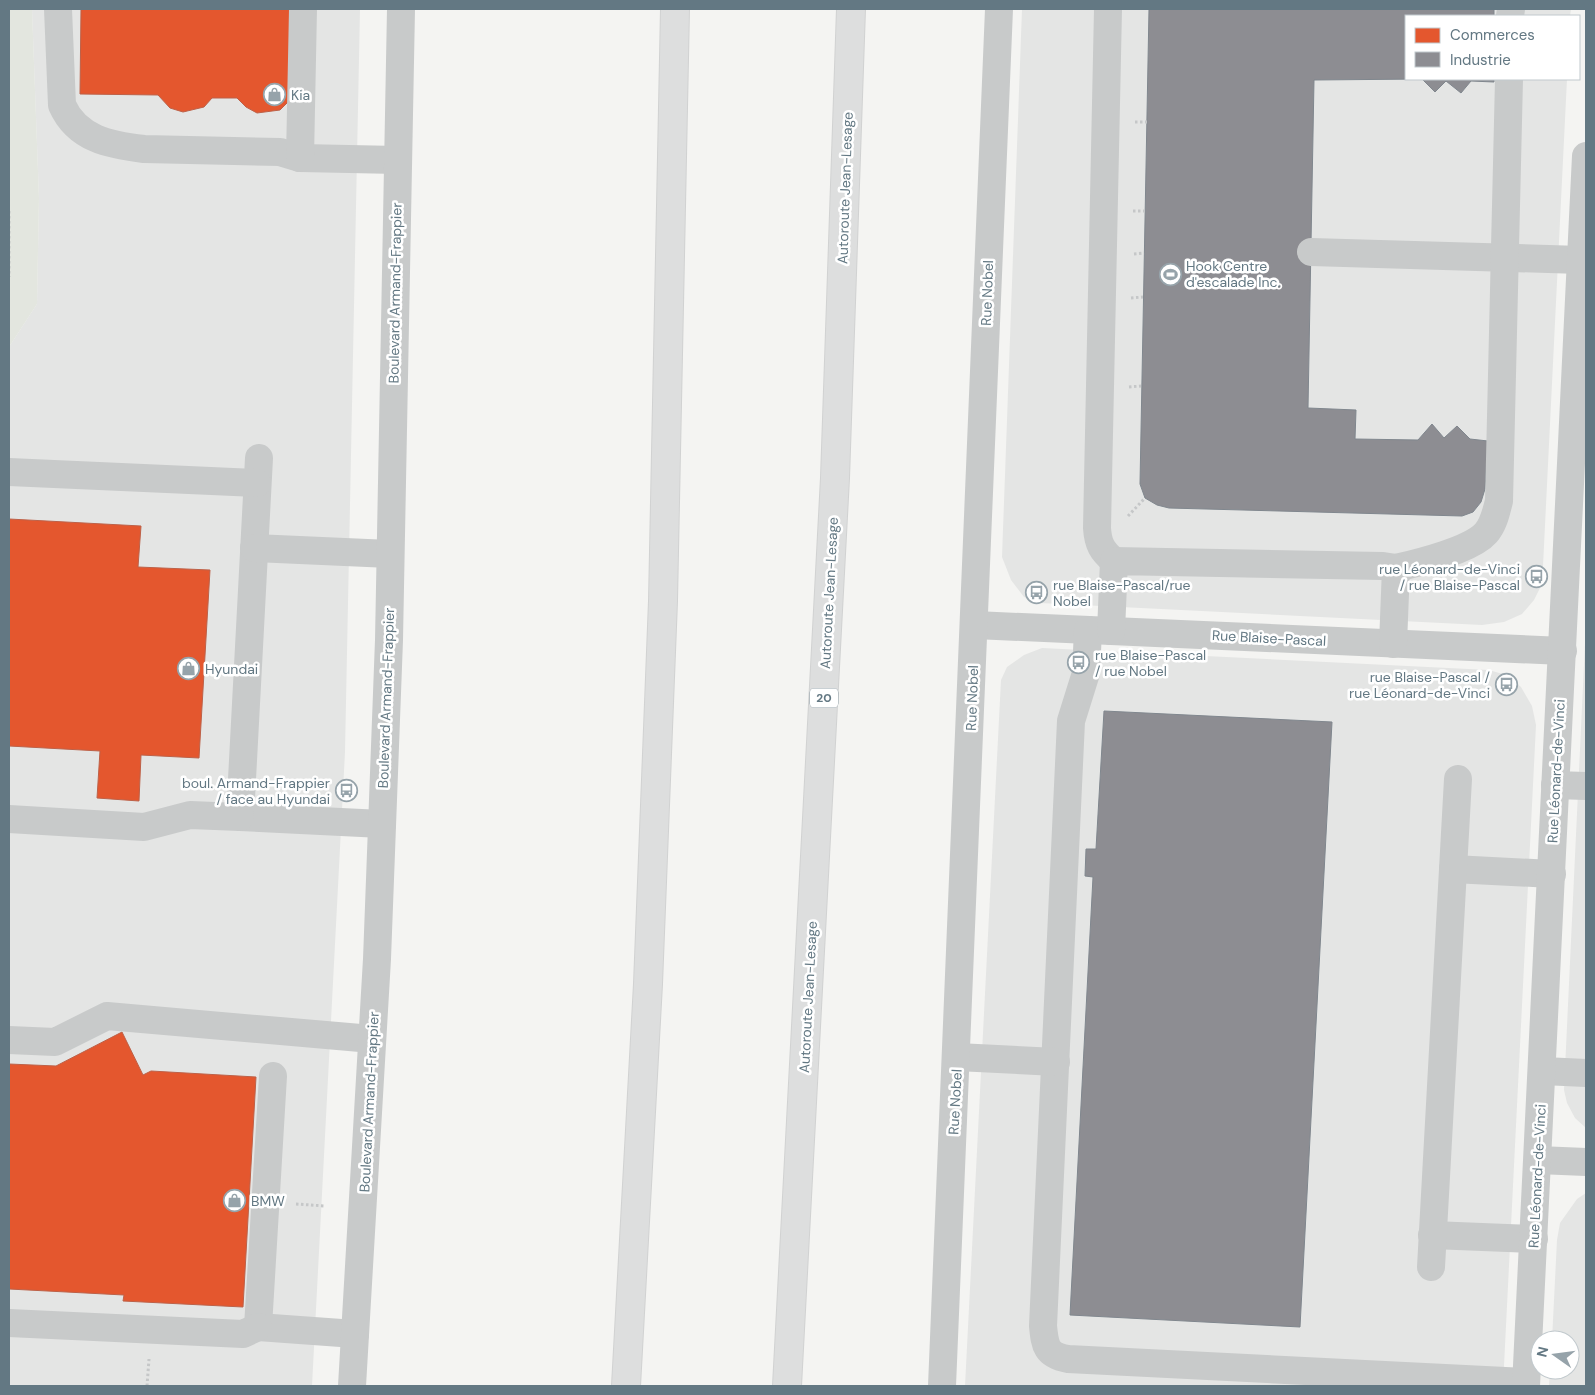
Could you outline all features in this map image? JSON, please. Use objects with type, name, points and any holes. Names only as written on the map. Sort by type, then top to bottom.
[{"type":"highway","points":[[626,1386],[648,984],[663,601],[675,9]]},
{"type":"highway","name":"Autoroute Jean-Lesage","points":[[787,1386],[835,478],[851,9]]},
{"type":"street","points":[[58,9],[62,105],[67,116],[90,138],[123,147],[280,152],[300,158],[398,160]]},
{"type":"street","points":[[300,158],[303,9]]},
{"type":"street","name":"Boulevard Armand-Frappier","points":[[352,1386],[382,824],[390,554],[401,9]]},
{"type":"street","name":"Rue Nobel","points":[[942,1386],[999,9]]},
{"type":"street","points":[[1108,9],[1096,528],[1098,542],[1102,551],[1114,560],[1396,568],[1423,562],[1476,542],[1486,533],[1494,521],[1499,500],[1509,80]]},
{"type":"street","name":"Rue Léonard-de-Vinci","points":[[1526,1384],[1562,651],[1576,592],[1586,156]]},
{"type":"street","points":[[1311,252],[1505,258],[1583,276]]},
{"type":"street","points":[[9,472],[258,471],[240,817]]},
{"type":"street","points":[[254,548],[390,554]]},
{"type":"street","points":[[1114,560],[1100,630],[1071,721],[1043,1326],[1049,1352],[1058,1357],[1068,1359],[1526,1384]]},
{"type":"street","points":[[1393,644],[1396,568]]},
{"type":"street","name":"Rue Blaise-Pascal","points":[[975,625],[1562,651]]},
{"type":"street","points":[[1431,1267],[1458,779]]},
{"type":"street","points":[[1555,785],[1586,786]]},
{"type":"street","points":[[9,819],[144,827],[190,815],[382,824]]},
{"type":"street","points":[[1453,870],[1552,874]]},
{"type":"street","points":[[9,1040],[55,1042],[107,1016],[372,1039]]},
{"type":"street","points":[[957,1057],[1056,1062]]},
{"type":"street","points":[[1542,1071],[1586,1073]]},
{"type":"street","points":[[258,1327],[272,1076]]},
{"type":"street","points":[[1538,1160],[1586,1162]]},
{"type":"street","points":[[1432,1235],[1534,1239]]},
{"type":"street","points":[[9,1323],[243,1334],[258,1327],[355,1334]]},
{"type":"path","points":[[9,211],[9,277]]},
{"type":"path","points":[[291,1204],[325,1206]]},
{"type":"path","points":[[147,1386],[148,1370]]},
{"type":"shaded area","points":[[9,9],[32,9],[39,198],[37,304],[9,347]]},
{"type":"shaded area","points":[[32,9],[360,9],[345,752],[312,1386],[9,1386],[9,347],[37,304],[39,198]]},
{"type":"shaded area","points":[[1022,9],[1571,9],[1570,15],[1405,15],[1405,80],[1567,80],[1543,566],[1541,586],[1534,600],[1522,614],[1504,622],[1482,625],[1040,603],[1024,597],[1011,580],[1002,557]]},
{"type":"shaded area","points":[[1586,622],[1586,1128],[1575,1118],[1567,1103],[1564,1090]]},
{"type":"shaded area","points":[[1042,648],[1489,670],[1506,675],[1521,687],[1532,706],[1536,725],[1503,1386],[965,1386],[1001,680],[1007,667],[1024,655]]},
{"type":"shaded area","points":[[1586,1193],[1586,1386],[1549,1386],[1549,1380],[1580,1380],[1580,1330],[1552,1330],[1557,1240],[1560,1223],[1577,1199]]},
{"type":"building: Commerces","points":[[81,9],[293,9],[289,101],[280,110],[257,113],[246,107],[237,98],[212,98],[204,107],[183,112],[170,108],[158,95],[80,94]]},
{"type":"building: Commerces","points":[[9,519],[141,526],[138,567],[210,570],[199,758],[141,755],[139,801],[97,798],[100,751],[9,746]]},
{"type":"building: Commerces","points":[[122,1032],[143,1075],[151,1071],[256,1077],[243,1307],[123,1301],[124,1295],[9,1289],[9,1064],[56,1066]]},
{"type":"building: Industrie","points":[[1149,9],[1494,9],[1494,15],[1405,15],[1405,79],[1314,80],[1308,408],[1356,410],[1355,439],[1418,440],[1432,424],[1444,438],[1457,426],[1470,439],[1488,441],[1485,489],[1481,502],[1473,512],[1462,516],[1169,508],[1157,505],[1145,498],[1140,484]]},
{"type":"building: Industrie","points":[[1423,80],[1494,80],[1494,82],[1471,81],[1461,93],[1446,81],[1435,92]]},
{"type":"building: Industrie","points":[[1104,711],[1332,722],[1300,1327],[1070,1315],[1093,877],[1085,876],[1086,849],[1096,849]]},
{"type":"place","name":"Kia","points":[[275,95]]},
{"type":"place","name":"Hook Centre d'escalade Inc.","points":[[1170,274]]},
{"type":"place","name":"rue Léonard-de-Vinci / rue Blaise-Pascal","points":[[1536,577]]},
{"type":"place","name":"rue Blaise-Pascal/rue Nobel","points":[[1037,593]]},
{"type":"place","name":"rue Blaise-Pascal / rue Nobel","points":[[1079,663]]},
{"type":"place","name":"Hyundai","points":[[189,669]]},
{"type":"place","name":"rue Blaise-Pascal / rue Léonard-de-Vinci","points":[[1506,685]]},
{"type":"place","name":"boul. Armand-Frappier / face au Hyundai","points":[[346,791]]},
{"type":"place","name":"BMW","points":[[235,1201]]}]
